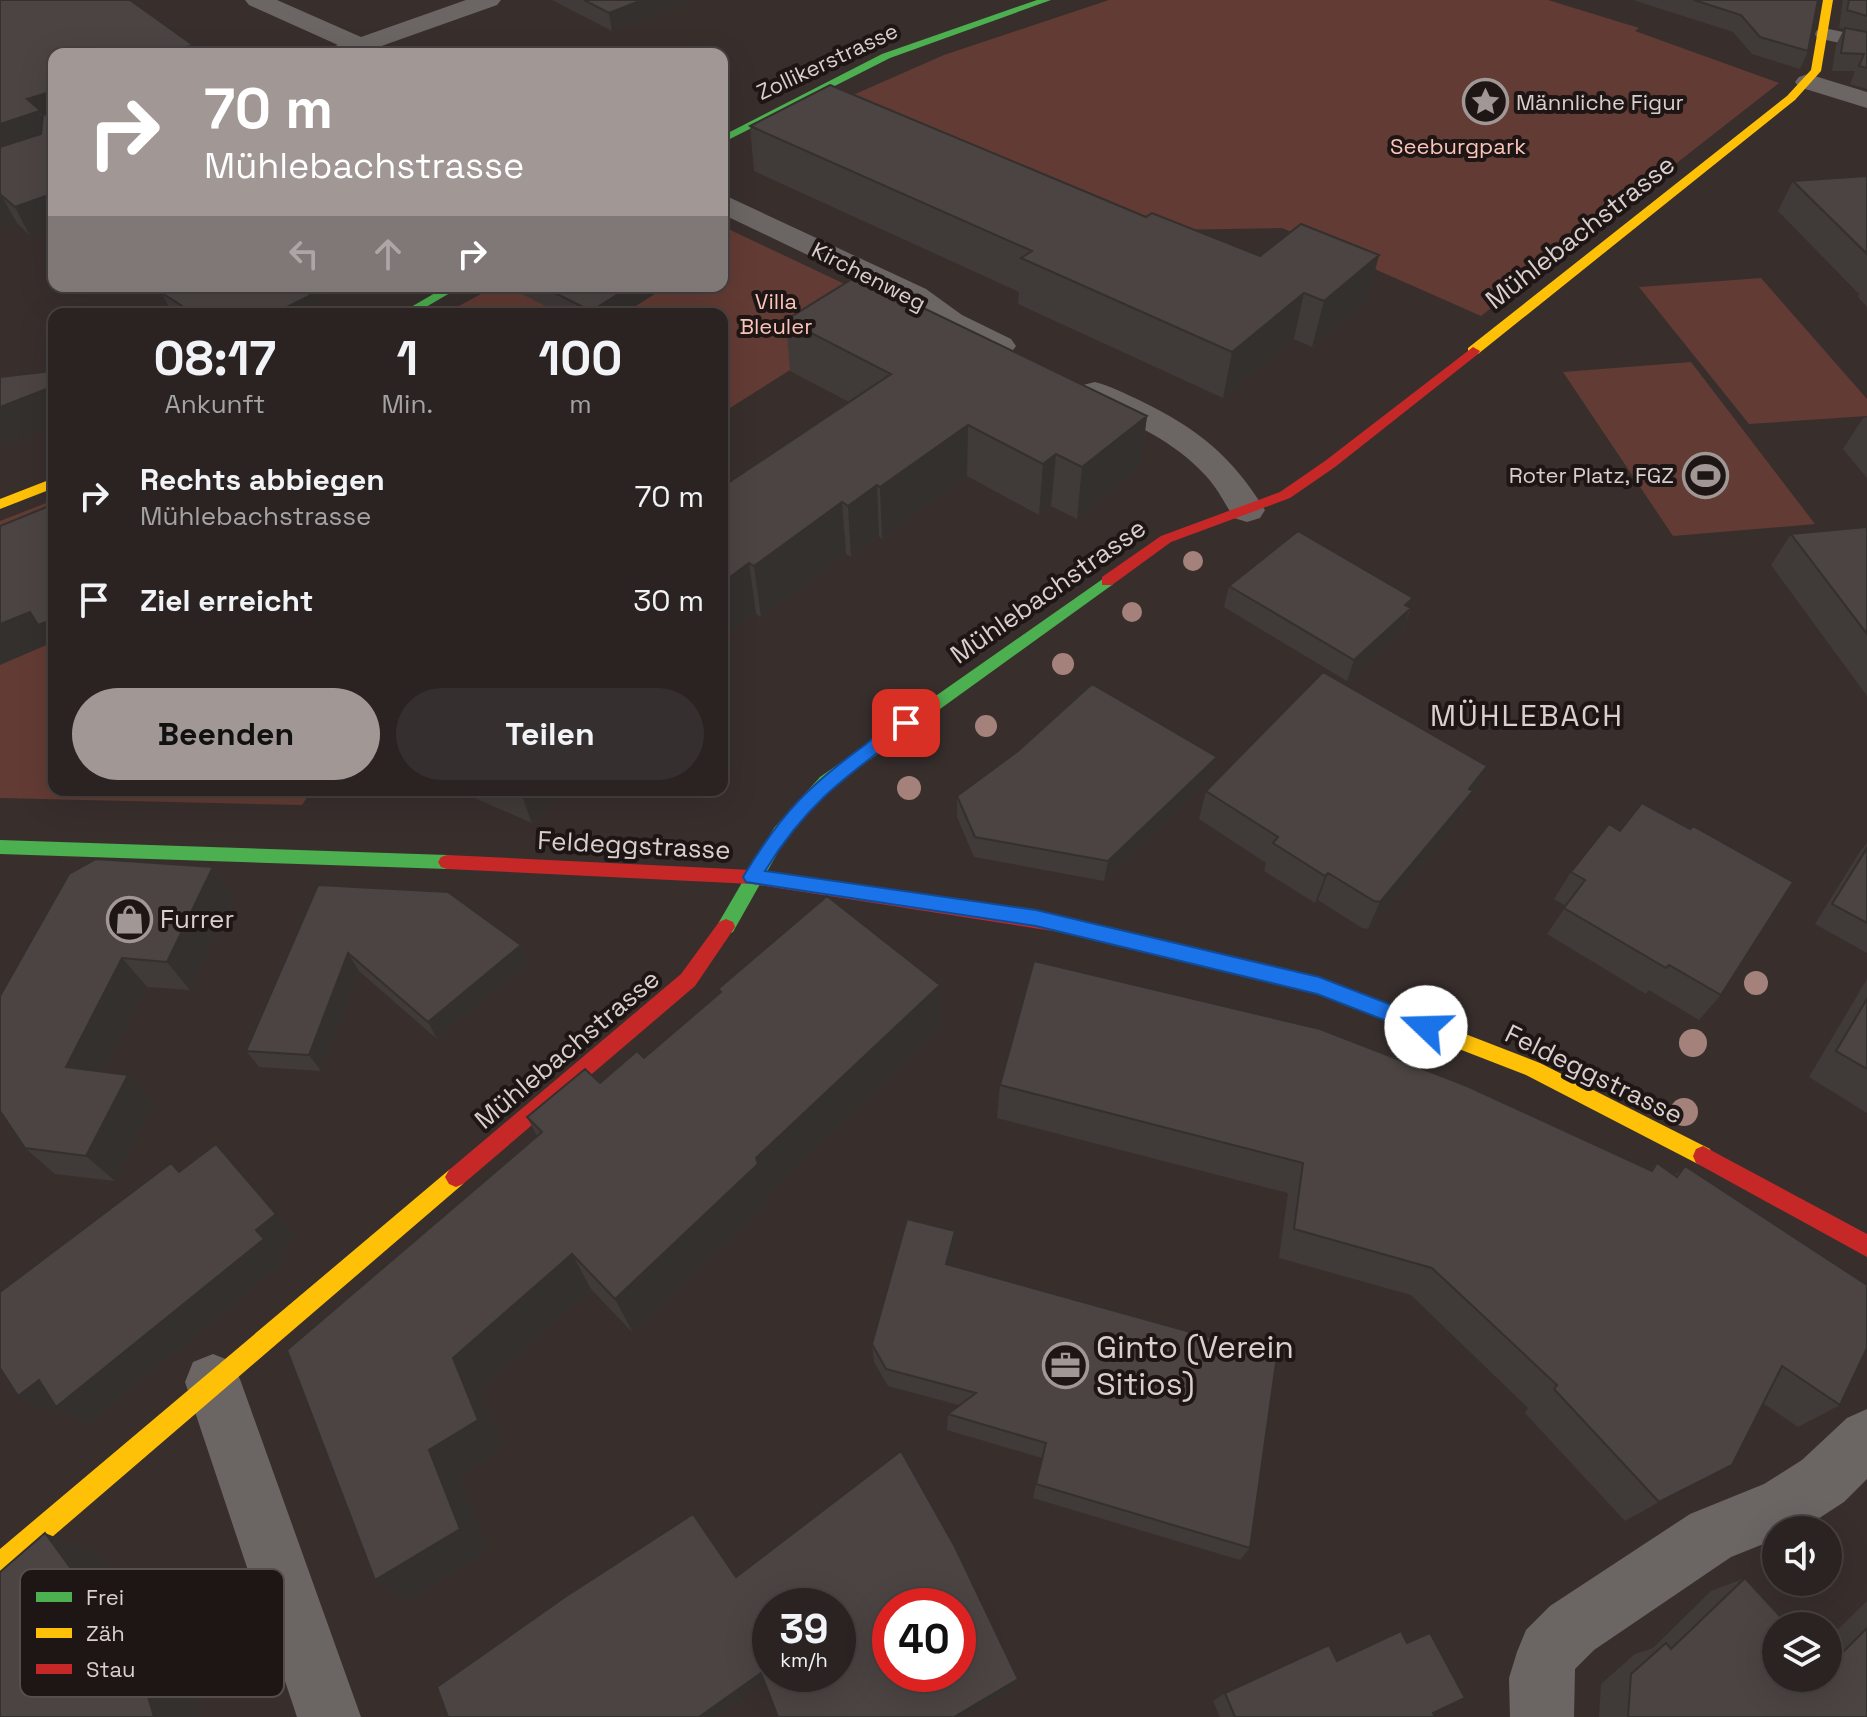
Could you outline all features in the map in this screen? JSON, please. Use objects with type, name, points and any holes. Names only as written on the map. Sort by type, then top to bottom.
[{"type":"street","points":[[257,0],[360,45]]},
{"type":"street","points":[[352,48],[489,0]]},
{"type":"street","name":"Zollikerstrasse","points":[[728,137],[886,56],[1046,0]]},
{"type":"street","points":[[1828,0],[1816,71],[1808,82],[1867,100]]},
{"type":"street","name":"Mühlebachstrasse","points":[[0,1565],[688,980],[728,927],[752,877],[781,831],[826,782],[1166,539],[1285,495],[1330,464],[1808,82]]},
{"type":"street","name":"Kirchenweg","points":[[728,206],[915,295],[951,322],[1021,356]]},
{"type":"street","points":[[416,308],[445,292]]},
{"type":"street","points":[[1063,377],[1161,424],[1203,452],[1233,482],[1247,510]]},
{"type":"street","points":[[0,504],[48,485]]},
{"type":"street","name":"Feldeggstrasse","points":[[0,847],[305,855],[752,877],[1036,918],[1319,986],[1533,1069],[1777,1194],[1867,1246]]},
{"type":"street","points":[[213,1382],[278,1569]]},
{"type":"street","points":[[1542,1717],[1541,1678],[1548,1652],[1572,1628],[1711,1535],[1783,1507],[1823,1481],[1867,1438]]},
{"type":"street","points":[[284,1587],[329,1717]]},
{"type":"lane","points":[[1824,34],[1867,43]]},
{"type":"green space","name":"Seeburgpark","points":[[1109,0],[1548,0],[1639,28],[1635,31],[1779,83],[1481,316],[1282,228],[1167,230],[853,95],[944,55]]},
{"type":"green space","name":"Villa Bleuler","points":[[728,229],[891,306],[728,409],[728,308],[455,308],[485,292],[728,292]]},
{"type":"green space","points":[[1761,278],[1867,399],[1867,416],[1749,424],[1639,287]]},
{"type":"green space","name":"Roter Platz, FGZ","points":[[1691,362],[1815,524],[1673,536],[1563,372]]},
{"type":"green space","points":[[48,502],[48,796],[308,796],[302,805],[0,798],[0,521]]},
{"type":"building","points":[[0,0],[130,0],[193,45],[183,48],[48,48],[48,93],[27,99],[48,117],[48,195],[15,207],[0,195],[0,147],[41,134],[43,114],[39,111],[0,124]]},
{"type":"building","points":[[584,0],[642,0],[609,13]]},
{"type":"building","points":[[1694,0],[1818,0],[1808,51],[1760,37],[1741,15]]},
{"type":"building","points":[[1849,0],[1867,0],[1867,16],[1847,10]]},
{"type":"building","points":[[1845,28],[1867,32],[1867,68],[1859,66],[1864,54],[1841,53]]},
{"type":"building","points":[[830,85],[1146,217],[1152,213],[1260,256],[1301,224],[1379,255],[1324,301],[1304,293],[1232,352],[1021,258],[1032,251],[750,126]]},
{"type":"building","points":[[1867,176],[1867,254],[1793,181]]},
{"type":"building","points":[[857,276],[1147,416],[1082,467],[1056,454],[1043,464],[968,425],[880,487],[877,485],[848,506],[842,502],[754,566],[749,563],[728,579],[728,483],[891,374],[786,320]]},
{"type":"building","points":[[306,292],[311,295],[285,308],[179,308],[182,306],[162,293]]},
{"type":"building","points":[[553,292],[621,292],[596,308],[585,308]]},
{"type":"building","points":[[48,371],[48,388],[0,407],[0,377]]},
{"type":"building","points":[[48,506],[48,621],[38,625],[30,612],[0,624],[0,526]]},
{"type":"building","points":[[1867,527],[1867,634],[1791,534]]},
{"type":"building","points":[[1298,531],[1413,598],[1405,605],[1411,608],[1354,660],[1229,586]]},
{"type":"building","points":[[1323,672],[1487,766],[1469,789],[1473,791],[1380,902],[1328,873],[1325,876],[1273,843],[1278,837],[1206,791]]},
{"type":"building","points":[[1092,684],[1217,757],[1108,861],[975,837],[957,796],[1018,751]]},
{"type":"building","points":[[1642,803],[1690,829],[1693,826],[1793,882],[1721,995],[1669,965],[1666,968],[1564,908],[1585,880],[1571,872],[1609,824],[1620,831]]},
{"type":"building","points":[[1867,848],[1867,923],[1832,904]]},
{"type":"building","points":[[96,859],[213,867],[167,962],[122,958],[66,1067],[128,1075],[86,1156],[25,1148],[0,1111],[0,996],[69,874]]},
{"type":"building","points":[[318,885],[448,892],[521,945],[428,1022],[348,953],[309,1055],[246,1051]]},
{"type":"building","points":[[827,896],[940,985],[756,1158],[758,1164],[615,1299],[572,1254],[453,1358],[478,1420],[429,1450],[460,1529],[375,1580],[287,1350],[542,1132],[527,1117],[585,1069],[600,1083],[637,1051],[644,1058],[721,992],[718,989]]},
{"type":"building","points":[[1034,961],[1320,1029],[1467,1086],[1652,1171],[1657,1163],[1677,1177],[1685,1166],[1867,1285],[1867,1348],[1840,1405],[1782,1366],[1732,1465],[1659,1502],[1554,1389],[1557,1385],[1432,1268],[1294,1229],[1303,1163],[1000,1085]]},
{"type":"building","points":[[1867,999],[1867,1069],[1836,1051]]},
{"type":"building","points":[[216,1144],[276,1214],[256,1230],[264,1239],[56,1407],[39,1380],[18,1396],[0,1368],[0,1292],[171,1163],[179,1172]]},
{"type":"building","points":[[907,1219],[955,1231],[946,1264],[1277,1356],[1250,1548],[1036,1484],[1046,1443],[948,1414],[976,1393],[886,1369],[872,1344]]},
{"type":"building","points":[[901,1451],[975,1588],[872,1588],[872,1692],[976,1692],[976,1591],[1018,1679],[954,1717],[778,1717],[768,1692],[856,1692],[856,1588],[752,1588],[752,1679],[699,1717],[448,1717],[437,1687],[565,1597],[693,1514],[736,1577]]},
{"type":"building","points":[[45,1533],[71,1569],[20,1569],[20,1697],[148,1697],[154,1717],[0,1717],[0,1572]]},
{"type":"building","points":[[1745,1578],[1776,1612],[1762,1612],[1762,1692],[1842,1692],[1842,1653],[1867,1628],[1867,1717],[1628,1717],[1631,1674],[1666,1643],[1671,1649]]},
{"type":"building","points":[[1401,1631],[1407,1643],[1430,1633],[1465,1698],[1433,1713],[1435,1717],[1235,1717],[1225,1693],[1329,1645],[1337,1661]]},
{"type":"traffic: fast","points":[[728,137],[886,56],[1046,0]]},
{"type":"traffic: fast","points":[[416,308],[445,292]]},
{"type":"traffic: fast","points":[[726,927],[780,833],[826,782],[1107,581]]},
{"type":"traffic: fast","points":[[0,847],[447,862]]},
{"type":"traffic: slow","points":[[1473,351],[1791,98],[1816,71],[1828,0]]},
{"type":"traffic: slow","points":[[0,504],[48,485]]},
{"type":"traffic: slow","points":[[1059,924],[1319,986],[1533,1069],[1703,1156]]},
{"type":"traffic: slow","points":[[0,1565],[456,1177]]},
{"type":"traffic: jam","points":[[1107,581],[1166,539],[1285,495],[1330,464],[1473,351]]},
{"type":"traffic: jam","points":[[447,862],[752,877],[1059,924]]},
{"type":"traffic: jam","points":[[456,1177],[688,980],[726,927]]},
{"type":"traffic: jam","points":[[1703,1156],[1867,1246]]},
{"type":"place","name":"Männliche Figur","points":[[1485,102]]},
{"type":"place","name":"Roter Platz, FGZ","points":[[1705,475]]},
{"type":"place","name":"Furrer","points":[[129,919]]},
{"type":"place","name":"Ginto (Verein Sitios)","points":[[1065,1365]]},
{"type":"district","name":"MÜHLEBACH","points":[[1527,716]]},
{"type":"route","points":[[906,723],[826,782],[799,808],[752,877],[1036,918],[1319,986],[1426,1027]]}]
